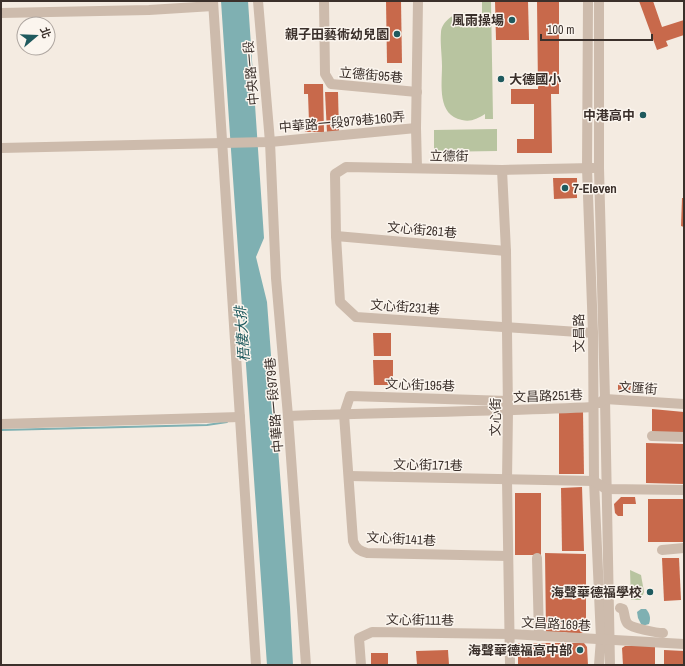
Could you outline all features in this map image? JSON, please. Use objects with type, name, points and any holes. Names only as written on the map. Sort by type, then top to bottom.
[{"type":"street","points":[[143,1],[149,10]]},
{"type":"street","name":"中央路一段","points":[[258,1],[270,142]]},
{"type":"street","name":"立德街","points":[[418,1],[416,128],[417,168],[502,170],[598,168]]},
{"type":"street","name":"文昌路","points":[[588,1],[587,168],[593,333],[594,482],[605,640],[610,665]]},
{"type":"street","name":"文昌路","points":[[599,1],[598,168],[605,399],[606,489],[605,640],[599,665]]},
{"type":"street","name":"立德街95巷","points":[[324,3],[325,74],[331,84],[417,92]]},
{"type":"street","points":[[1,13],[149,10],[213,4],[256,665]]},
{"type":"street","name":"中華路一段979巷160弄","points":[[1,148],[270,142],[416,128]]},
{"type":"street","name":"中華路一段979巷","points":[[270,142],[276,278],[288,416],[306,665]]},
{"type":"street","name":"文心街231巷","points":[[417,168],[346,167],[335,174],[336,236],[340,302],[356,317],[593,333]]},
{"type":"street","name":"文心街","points":[[502,170],[506,251],[508,400],[507,480],[510,665]]},
{"type":"street","name":"文心街261巷","points":[[336,236],[506,251]]},
{"type":"street","name":"文心街195巷","points":[[344,414],[350,396],[508,400]]},
{"type":"street","name":"文匯街","points":[[593,407],[605,399],[684,404]]},
{"type":"street","name":"文昌路251巷","points":[[288,416],[508,411],[593,407]]},
{"type":"street","name":"文心街141巷","points":[[344,414],[353,541],[360,551],[367,553],[508,556]]},
{"type":"street","points":[[1,424],[240,417]]},
{"type":"street","points":[[652,436],[684,437]]},
{"type":"street","name":"文心街171巷","points":[[349,476],[594,482]]},
{"type":"street","points":[[594,482],[606,489],[684,490]]},
{"type":"street","points":[[662,550],[684,548]]},
{"type":"street","points":[[537,558],[539,636]]},
{"type":"street","points":[[620,608],[623,608],[625,620],[629,625],[635,628],[663,633]]},
{"type":"street","name":"文心街111巷","points":[[361,665],[359,638],[372,632],[510,634]]},
{"type":"street","name":"文昌路169巷","points":[[510,634],[684,644]]},
{"type":"green space","points":[[482,1],[491,1],[493,119],[485,119],[485,114],[474,120],[465,121],[454,117],[448,112],[445,106],[442,90],[441,32],[447,20],[459,13],[472,14],[482,19]]},
{"type":"green space","points":[[497,129],[497,151],[434,152],[434,130]]},
{"type":"green space","points":[[630,570],[641,575],[644,592],[641,600],[631,600]]},
{"type":"water","points":[[221,1],[248,1],[264,238],[256,257],[267,302],[293,665],[267,665]]},
{"type":"water","points":[[641,609],[646,609],[650,618],[649,624],[642,626],[637,612]]},
{"type":"building","points":[[386,1],[401,1],[402,63],[387,63]]},
{"type":"building","name":"風雨操場","points":[[495,1],[528,1],[529,40],[496,40]]},
{"type":"building","points":[[537,1],[559,1],[559,94],[551,94],[552,153],[517,153],[517,139],[534,139],[534,104],[511,104],[511,89],[538,89]]},
{"type":"building","points":[[639,1],[653,1],[662,27],[684,20],[684,35],[666,41],[668,46],[657,50]]},
{"type":"building","points":[[304,84],[323,84],[324,132],[305,132],[304,122],[309,122],[308,94],[304,94]]},
{"type":"building","points":[[325,92],[338,92],[339,133],[327,133]]},
{"type":"building","name":"7-Eleven","points":[[553,178],[577,178],[577,198],[554,199]]},
{"type":"building","points":[[682,198],[684,198],[684,227],[681,226]]},
{"type":"building","points":[[373,333],[391,333],[391,356],[374,356]]},
{"type":"building","points":[[373,360],[393,360],[393,385],[374,385]]},
{"type":"building","points":[[618,384],[631,384],[630,392],[618,392]]},
{"type":"building","points":[[652,409],[684,412],[684,435],[652,433]]},
{"type":"building","points":[[559,412],[583,412],[584,474],[559,474]]},
{"type":"building","points":[[646,443],[684,444],[684,484],[646,483]]},
{"type":"building","points":[[582,487],[584,551],[562,551],[561,488]]},
{"type":"building","points":[[515,493],[541,493],[541,555],[515,555]]},
{"type":"building","points":[[621,497],[635,497],[636,504],[623,504],[623,516],[618,516],[615,513],[614,504]]},
{"type":"building","points":[[648,499],[684,499],[684,542],[648,542]]},
{"type":"building","points":[[545,553],[586,554],[586,631],[576,635],[564,632],[546,632]]},
{"type":"building","points":[[662,558],[679,558],[681,600],[664,601]]},
{"type":"building","points":[[518,643],[584,643],[587,647],[588,665],[518,665]]},
{"type":"building","points":[[625,646],[655,646],[655,665],[623,665],[622,648]]},
{"type":"building","points":[[448,650],[449,665],[417,665],[416,651]]},
{"type":"building","points":[[664,650],[684,651],[684,665],[664,665]]},
{"type":"building","points":[[371,653],[388,653],[388,665],[371,665]]},
{"type":"waterway","points":[[1,430],[207,425],[227,422]]},
{"type":"place","name":"風雨操場","points":[[512,20]]},
{"type":"place","name":"親子田藝術幼兒園","points":[[397,34]]},
{"type":"place","name":"大德國小","points":[[501,79]]},
{"type":"place","name":"中港高中","points":[[643,115]]},
{"type":"place","name":"7-Eleven","points":[[565,188]]},
{"type":"place","name":"海聲華德福學校","points":[[650,592]]},
{"type":"place","name":"海聲華德福高中部","points":[[580,650]]},
{"type":"water label","name":"梧棲大排","points":[[242,334]]}]
